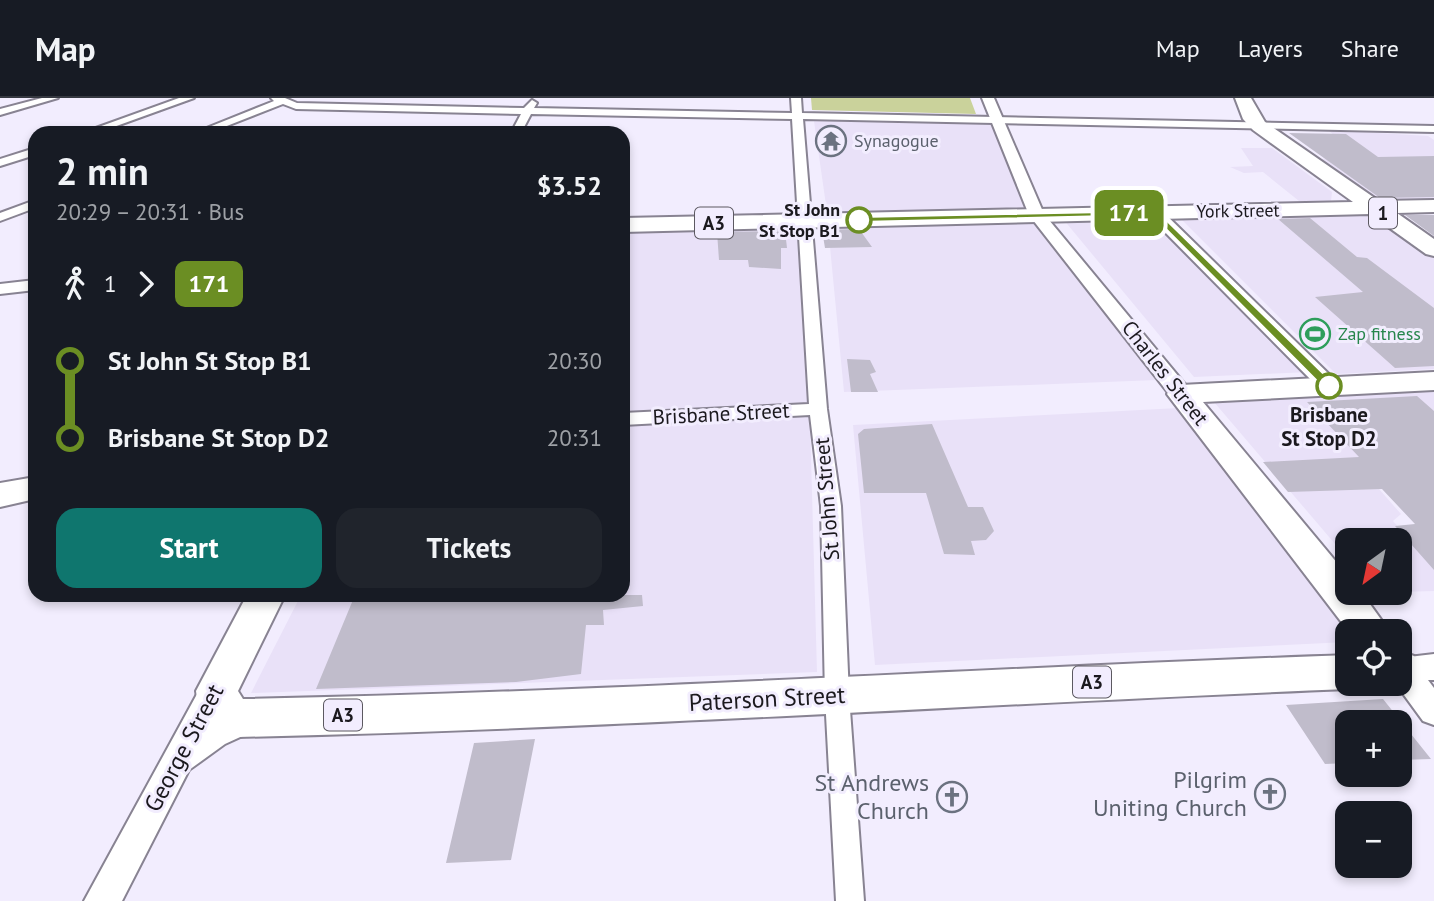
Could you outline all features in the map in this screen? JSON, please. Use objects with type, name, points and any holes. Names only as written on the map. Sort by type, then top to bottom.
[{"type":"highway","name":"1","points":[[1243,98],[1252,119],[1259,125],[1434,249]]},
{"type":"highway","name":"York Street","points":[[630,225],[1434,206]]},
{"type":"highway","points":[[1181,394],[1434,381]]},
{"type":"highway","name":"Charles Street","points":[[1181,394],[1361,619]]},
{"type":"highway","points":[[0,495],[28,489]]},
{"type":"highway","name":"George Street","points":[[221,678],[262,602]]},
{"type":"highway","name":"Paterson Street","points":[[221,678],[216,700],[219,707],[230,716],[249,718],[479,713],[1010,685],[1335,672]]},
{"type":"street","points":[[0,112],[53,98]]},
{"type":"street","points":[[107,126],[189,98]]},
{"type":"street","points":[[520,126],[534,98]]},
{"type":"street","name":"St John Street","points":[[796,98],[818,409],[831,506],[837,696],[850,901]]},
{"type":"street","name":"Charles Street","points":[[988,98],[1037,215],[1181,394]]},
{"type":"street","points":[[232,126],[285,101]]},
{"type":"street","points":[[218,126],[285,101],[528,111],[1434,129]]},
{"type":"street","points":[[0,163],[28,153]]},
{"type":"street","points":[[0,208],[28,198]]},
{"type":"street","points":[[0,218],[28,207]]},
{"type":"street","points":[[1154,212],[1329,386]]},
{"type":"street","points":[[0,289],[28,286]]},
{"type":"street","name":"Brisbane Street","points":[[630,419],[818,409]]},
{"type":"street","points":[[1412,673],[1434,711]]},
{"type":"street","name":"George Street","points":[[102,901],[221,678]]},
{"type":"street","points":[[170,774],[183,758],[204,740],[249,718]]},
{"type":"shaded area","points":[[814,121],[991,124],[1026,208],[827,212]]},
{"type":"shaded area","points":[[1328,130],[1428,136],[1434,140],[1434,199],[1381,200],[1321,159],[1357,155]]},
{"type":"shaded area","points":[[1241,148],[1272,148],[1332,192],[1331,201],[1299,201],[1263,172],[1244,173],[1230,167],[1253,166]]},
{"type":"shaded area","points":[[1372,213],[1434,258],[1434,369],[1336,374],[1180,218]]},
{"type":"shaded area","points":[[1157,217],[1309,372],[1194,377],[1063,219]]},
{"type":"shaded area","points":[[1031,221],[1157,380],[844,392],[828,226]]},
{"type":"shaded area","points":[[797,226],[810,421],[817,672],[251,693],[297,602],[630,602],[630,230]]},
{"type":"shaded area","points":[[1434,391],[1434,488],[1379,489],[1401,514],[1393,521],[1399,528],[1335,528],[1335,544],[1214,402]]},
{"type":"shaded area","points":[[1179,408],[1344,619],[1335,619],[1335,643],[875,665],[853,425]]},
{"type":"shaded area","points":[[1412,543],[1434,568],[1434,591],[1412,592]]},
{"type":"green space","points":[[811,98],[970,98],[976,114],[812,110]]},
{"type":"building","points":[[1289,133],[1346,134],[1378,157],[1434,156],[1434,197],[1380,198]]},
{"type":"building","points":[[1405,215],[1434,215],[1434,236]]},
{"type":"building","points":[[1310,218],[1357,257],[1367,258],[1434,308],[1434,366],[1395,368],[1315,297],[1363,292],[1278,219]]},
{"type":"building","points":[[859,229],[872,247],[825,248],[822,230]]},
{"type":"building","points":[[785,231],[787,248],[781,248],[781,269],[749,267],[748,260],[719,260],[717,232]]},
{"type":"building","points":[[847,359],[870,360],[876,372],[870,374],[878,392],[851,392]]},
{"type":"building","points":[[1417,396],[1434,411],[1434,570],[1412,545],[1412,528],[1395,526],[1415,524],[1382,489],[1288,492],[1263,462],[1359,457],[1307,402]]},
{"type":"building","points":[[932,424],[968,507],[983,507],[994,531],[986,540],[971,541],[975,555],[944,554],[926,493],[864,493],[858,434],[864,429]]},
{"type":"building","points":[[630,595],[642,595],[643,606],[603,610],[604,625],[586,625],[581,674],[516,682],[316,689],[352,602],[630,602]]},
{"type":"building","points":[[1383,699],[1392,710],[1335,710],[1335,764],[1325,764],[1286,705]]},
{"type":"building","points":[[1412,735],[1431,759],[1412,760]]},
{"type":"building","points":[[535,739],[511,860],[446,863],[474,743]]},
{"type":"bus line","name":"171","points":[[859,220],[1154,212],[1329,386]]},
{"type":"place","name":"Synagogue","points":[[831,141]]},
{"type":"place","name":"St John St Stop B1","points":[[859,220]]},
{"type":"place","name":"Zap fitness","points":[[1315,334]]},
{"type":"place","name":"Brisbane St Stop D2","points":[[1329,386]]},
{"type":"place","name":"Pilgrim Uniting Church","points":[[1270,794]]},
{"type":"place","name":"St Andrews Church","points":[[952,797]]}]
